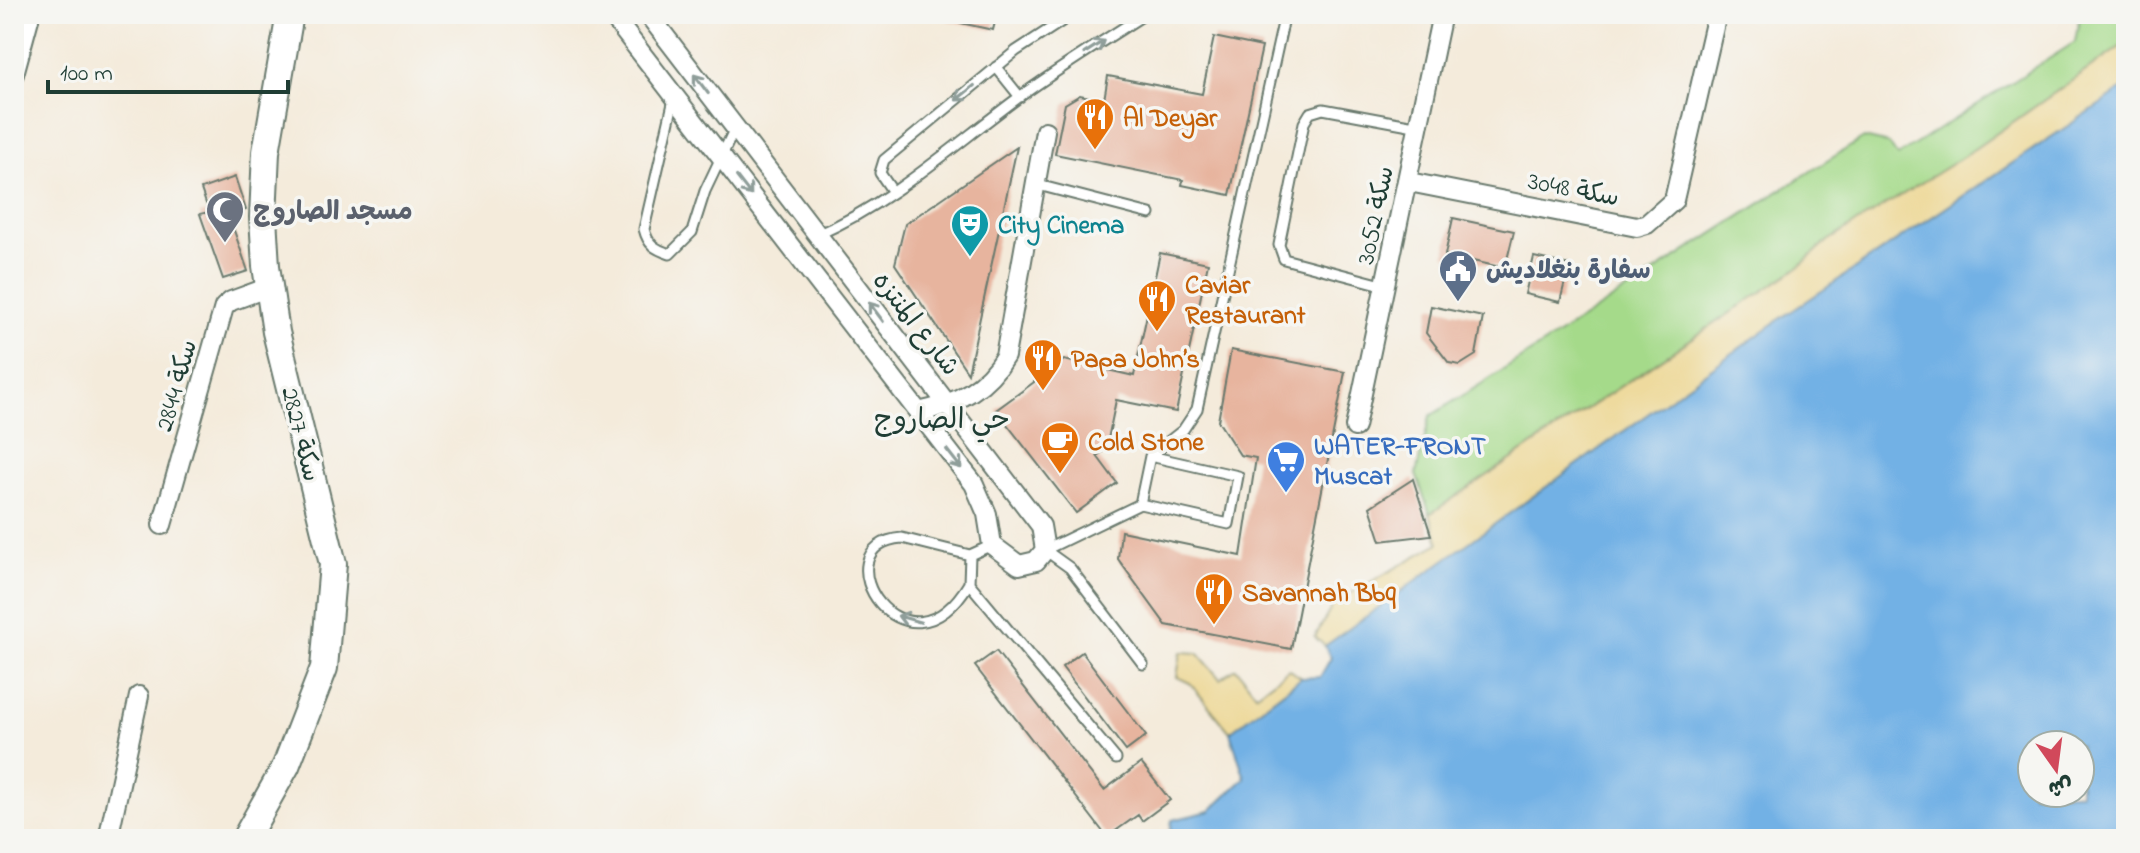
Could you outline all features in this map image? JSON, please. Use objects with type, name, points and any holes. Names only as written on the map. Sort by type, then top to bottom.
[{"type":"street","name":"سكة 2827","points":[[245,839],[286,766],[324,668],[333,564],[276,332],[263,217],[266,152],[290,14]]},
{"type":"street","name":"شارع المنتزه","points":[[648,14],[1041,526],[1045,550]]},
{"type":"street","name":"سكة 3052","points":[[1355,427],[1442,14]]},
{"type":"street","name":"سكة 3048","points":[[1409,182],[1637,227],[1647,224],[1674,200],[1717,14]]},
{"type":"street","name":"شارع المنتزه","points":[[619,17],[674,95],[974,484],[987,514],[992,545]]},
{"type":"street","points":[[14,74],[29,19]]},
{"type":"street","points":[[918,412],[948,406],[996,372],[1005,356],[1038,185],[1045,131]]},
{"type":"street","name":"سكة 2844","points":[[162,525],[224,307],[231,301],[269,287]]},
{"type":"street","points":[[876,357],[898,340]]},
{"type":"street","points":[[992,545],[1019,565],[1036,561],[1045,550]]},
{"type":"street","points":[[108,839],[139,696]]},
{"type":"lane","points":[[893,192],[880,173],[884,160],[996,67],[1073,14]]},
{"type":"lane","points":[[817,235],[842,224],[893,192],[1020,97],[1145,14]]},
{"type":"lane","points":[[1140,504],[1150,456],[1183,430],[1197,409],[1285,14]]},
{"type":"lane","points":[[996,67],[1020,97]]},
{"type":"lane","points":[[674,95],[644,229],[647,242],[657,249],[670,254],[692,232],[705,191],[735,128]]},
{"type":"lane","points":[[1386,286],[1284,259],[1279,245],[1304,123],[1310,113],[1323,109],[1420,127]]},
{"type":"lane","points":[[1038,185],[1150,214]]},
{"type":"lane","points":[[1143,664],[1070,568],[1045,550],[1140,504],[1229,524],[1238,476],[1150,456]]},
{"type":"lane","points":[[970,555],[969,583],[956,605],[940,617],[923,623],[888,612],[878,603],[869,585],[867,564],[882,543],[891,539],[902,538],[970,555],[992,545]]},
{"type":"lane","points":[[969,583],[1116,759]]},
{"type":"green space","points":[[2080,14],[2126,14],[2126,43],[1963,157],[1828,241],[1799,267],[1430,514],[1416,474],[1430,416],[1864,138],[1889,144],[1897,156],[2075,42]]},
{"type":"sand","points":[[2126,43],[2126,87],[1783,317],[1325,646],[1315,637],[1334,603],[1439,543],[1430,514],[1799,267],[1828,241],[1963,157]]},
{"type":"sand","points":[[1181,652],[1198,653],[1220,679],[1236,668],[1256,694],[1289,669],[1301,678],[1230,732],[1190,683],[1177,677]]},
{"type":"water","points":[[2126,87],[2126,839],[1169,839],[1172,820],[1210,811],[1245,778],[1230,732],[1301,678],[1320,677],[1331,658],[1325,646],[1783,317]]},
{"type":"building","points":[[948,14],[997,14],[993,30],[947,20]]},
{"type":"building","points":[[1214,37],[1262,47],[1230,195],[1182,185],[1183,180],[1055,154],[1065,104],[1080,95],[1104,100],[1108,76],[1202,94]]},
{"type":"building","points":[[1017,147],[968,373],[895,264],[905,224]]},
{"type":"building","name":"مسجد الصاروج","points":[[235,177],[246,210],[229,216],[248,271],[223,279],[200,214],[209,212],[201,189]]},
{"type":"building","points":[[1453,218],[1514,231],[1505,268],[1445,255]]},
{"type":"building","points":[[1160,253],[1208,263],[1176,412],[1116,400],[1106,449],[1097,456],[1117,483],[1076,513],[996,410],[1064,360],[1134,376]]},
{"type":"building","points":[[1534,257],[1569,265],[1560,302],[1525,294]]},
{"type":"building","points":[[1431,306],[1483,317],[1476,355],[1460,365],[1449,363],[1426,333]]},
{"type":"building","name":"WATER-FRONT Muscat","points":[[1231,350],[1345,372],[1291,649],[1166,625],[1118,559],[1121,531],[1241,556],[1256,458],[1240,455],[1218,421]]},
{"type":"building","points":[[1413,479],[1431,535],[1381,541],[1370,507]]},
{"type":"building","points":[[996,651],[1104,790],[1141,763],[1170,800],[1142,821],[1138,815],[1107,837],[975,666]]},
{"type":"building","points":[[1082,652],[1146,736],[1126,751],[1062,667]]},
{"type":"place","name":"Al Deyar","points":[[1095,151]]},
{"type":"place","name":"مسجد الصاروج","points":[[225,244]]},
{"type":"place","name":"City Cinema","points":[[970,258]]},
{"type":"place","name":"سفارة بنغلاديش","points":[[1458,303]]},
{"type":"place","name":"Caviar Restaurant","points":[[1157,333]]},
{"type":"place","name":"Papa John’s","points":[[1043,392]]},
{"type":"place","name":"Cold Stone","points":[[1060,475]]},
{"type":"place","name":"WATER-FRONT Muscat","points":[[1286,494]]},
{"type":"place","name":"Savannah Bbq","points":[[1214,626]]},
{"type":"district","name":"حي الصاروج","points":[[942,418]]}]
